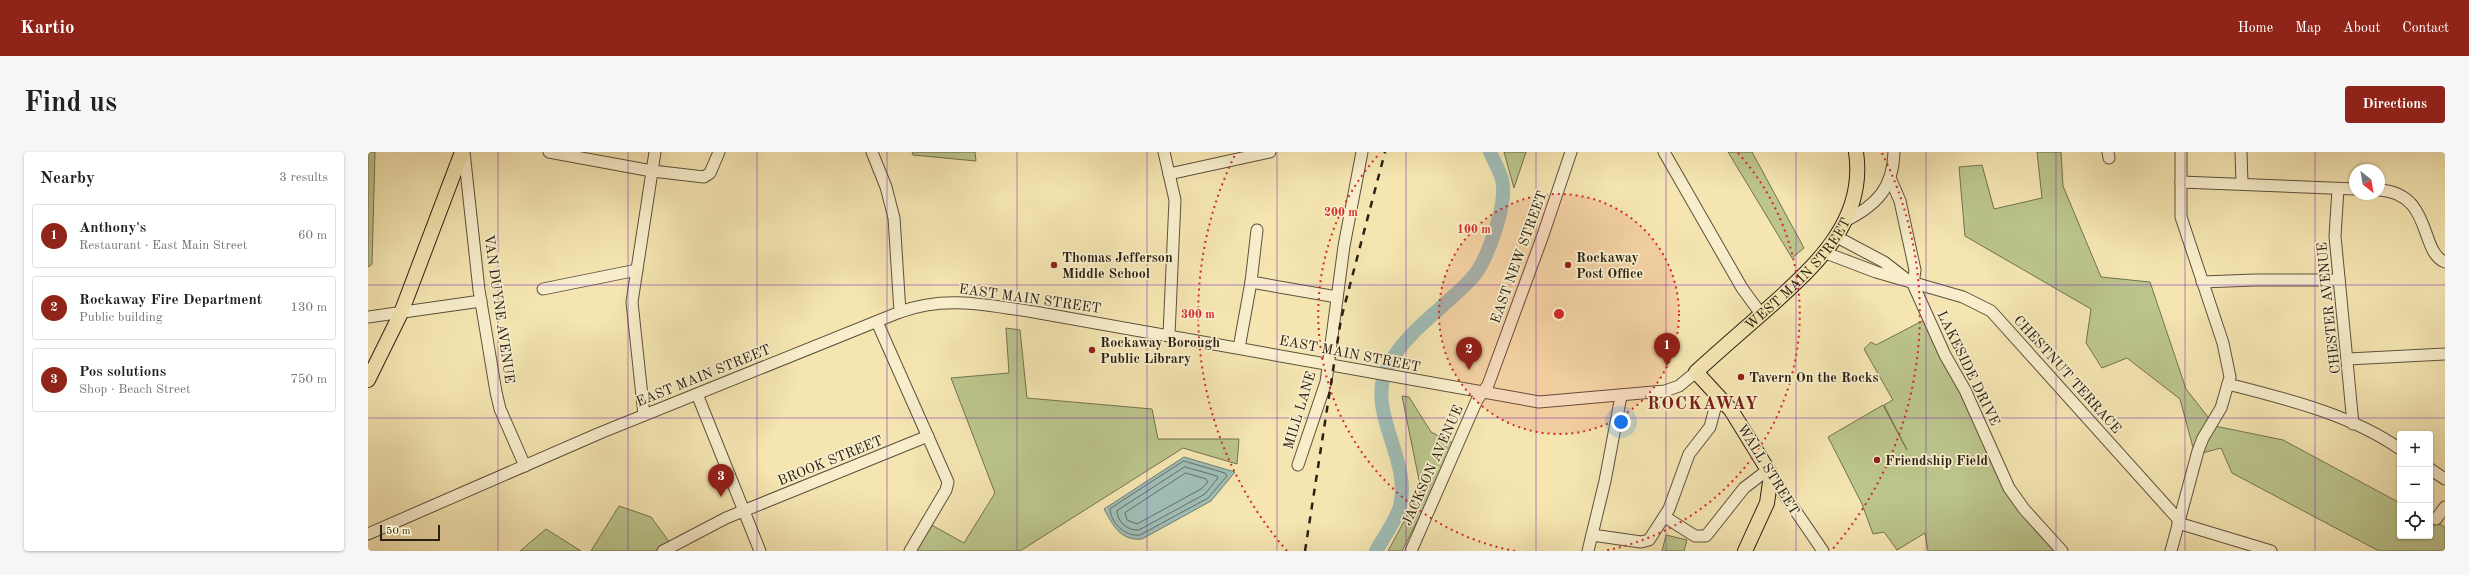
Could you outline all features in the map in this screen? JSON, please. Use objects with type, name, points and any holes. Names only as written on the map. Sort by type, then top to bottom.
[{"type":"main road","points":[[368,380],[400,313],[463,152]]},
{"type":"main road","name":"WEST MAIN STREET","points":[[1696,372],[1801,279],[1826,253],[1837,237],[1845,221],[1855,186],[1856,152]]},
{"type":"main road","name":"WALL STREET","points":[[1696,372],[1746,432],[1770,473]]},
{"type":"main road","points":[[1745,551],[1767,503],[1770,473]]},
{"type":"street","name":"VAN DUYNE AVENUE","points":[[463,152],[481,301],[500,409],[525,466]]},
{"type":"street","points":[[549,152],[652,171],[704,177],[710,173],[719,152]]},
{"type":"street","points":[[644,415],[632,315],[637,270],[655,152]]},
{"type":"street","points":[[872,152],[894,218],[900,312]]},
{"type":"street","points":[[1164,152],[1175,200],[1169,335]]},
{"type":"street","points":[[1169,174],[1242,160],[1270,152]]},
{"type":"street","name":"MILL LANE","points":[[1298,465],[1326,382],[1337,297],[1362,152]]},
{"type":"street","name":"EAST NEW STREET","points":[[1483,393],[1488,385],[1543,235],[1571,152]]},
{"type":"street","points":[[1664,152],[1742,288],[1762,314]]},
{"type":"street","points":[[1845,221],[1860,214],[1874,201],[1891,180],[1894,152]]},
{"type":"street","points":[[2171,551],[2178,521],[2203,438],[2221,408],[2228,384],[2229,369],[2223,343],[2181,217],[2182,182],[2180,152]]},
{"type":"street","points":[[2241,152],[2242,183]]},
{"type":"street","name":"LAKESIDE DRIVE","points":[[1891,180],[1900,201],[1915,270],[1913,284],[1945,355],[1975,411],[2009,488],[2024,509],[2062,551]]},
{"type":"street","points":[[2182,182],[2242,183],[2349,190]]},
{"type":"street","name":"CHESTER AVENUE","points":[[2338,189],[2335,236],[2348,359],[2353,424]]},
{"type":"street","points":[[2385,191],[2400,195],[2413,207],[2427,230],[2433,253],[2445,262]]},
{"type":"street","points":[[1239,348],[1251,282],[1257,230]]},
{"type":"street","name":"CHESTNUT TERRACE","points":[[1837,237],[1884,262],[1913,284]]},
{"type":"street","name":"CHESTNUT TERRACE","points":[[1826,253],[1913,284],[1927,286],[1963,297],[1991,310],[2178,521]]},
{"type":"street","points":[[543,289],[637,270]]},
{"type":"street","points":[[2202,282],[2255,280],[2339,280]]},
{"type":"street","points":[[1251,282],[1337,297]]},
{"type":"street","points":[[368,318],[481,301]]},
{"type":"street","name":"EAST MAIN STREET","points":[[368,534],[644,415],[900,312],[929,303],[952,302],[1034,312],[1539,402],[1621,396],[1673,389],[1696,372]]},
{"type":"street","points":[[877,322],[947,479],[948,486],[910,551]]},
{"type":"street","points":[[2348,359],[2445,354]]},
{"type":"street","points":[[2228,384],[2304,404],[2353,424],[2397,447]]},
{"type":"street","name":"JACKSON AVENUE","points":[[1411,551],[1477,400],[1483,393]]},
{"type":"street","points":[[696,394],[760,551]]},
{"type":"street","points":[[1588,551],[1605,481],[1621,396]]},
{"type":"street","points":[[1592,535],[1646,542],[1664,517],[1689,454],[1710,427],[1718,397]]},
{"type":"street","name":"BROOK STREET","points":[[662,551],[743,510],[928,436]]},
{"type":"street","points":[[2433,471],[2445,479]]},
{"type":"street","points":[[1664,517],[1695,536],[1706,536],[1744,488],[1761,475],[1770,473]]},
{"type":"street","name":"WALL STREET","points":[[1770,473],[1823,551]]},
{"type":"street","points":[[1767,503],[1785,497]]},
{"type":"street","points":[[2436,519],[2445,507]]},
{"type":"street","points":[[2178,521],[2270,551]]},
{"type":"green space","points":[[368,152],[375,152],[372,264],[368,267]]},
{"type":"green space","points":[[912,152],[975,152],[976,161],[913,155]]},
{"type":"green space","points":[[1504,152],[1526,152],[1514,188]]},
{"type":"green space","points":[[1728,152],[1752,152],[1804,248],[1792,258]]},
{"type":"green space","points":[[2037,152],[2061,152],[2063,186],[2101,277],[2150,282],[2186,389],[2215,426],[2283,440],[2397,501],[2397,539],[2433,539],[2433,521],[2445,527],[2445,551],[2379,551],[2232,473],[2221,448],[2195,455],[2180,399],[2127,358],[2102,368],[2086,343],[2091,309],[1965,236],[1959,167],[1982,165],[1994,209],[2042,198]]},
{"type":"green space","points":[[1926,319],[1999,470],[2064,551],[1928,551],[1925,533],[1897,550],[1884,532],[1873,534],[1862,504],[1828,437],[1883,405],[1907,450],[1884,405],[1893,400],[1864,349],[1871,342],[1876,345]]},
{"type":"green space","points":[[1006,328],[1020,330],[1027,398],[1152,409],[1158,439],[1239,439],[1237,464],[1183,448],[1020,551],[909,551],[928,523],[964,543],[995,493],[951,378],[1009,373]]},
{"type":"green space","points":[[1402,396],[1409,397],[1431,432],[1456,445],[1402,551],[1388,551],[1421,490]]},
{"type":"green space","points":[[619,506],[651,517],[670,543],[655,551],[591,551]]},
{"type":"green space","points":[[546,529],[581,551],[520,551]]},
{"type":"green space","points":[[1666,535],[1687,540],[1684,551],[1662,551]]},
{"type":"water","points":[[1184,457],[1235,472],[1211,501],[1142,539],[1128,537],[1118,531],[1104,509]]},
{"type":"waterway","points":[[1376,551],[1393,523],[1398,511],[1402,488],[1400,470],[1384,416],[1381,399],[1382,381],[1389,364],[1397,351],[1417,329],[1461,290],[1471,279],[1483,261],[1494,235],[1503,196],[1502,177],[1490,152]]},
{"type":"railway","points":[[1305,551],[1341,319],[1385,152]]},
{"type":"place","name":"Thomas Jefferson Middle School","points":[[1054,265]]},
{"type":"place","name":"Rockaway Post Office","points":[[1568,265]]},
{"type":"place","name":"Rockaway Borough Public Library","points":[[1092,350]]},
{"type":"place","name":"Anthony's","points":[[1667,366]]},
{"type":"place","name":"Rockaway Fire Department","points":[[1469,370]]},
{"type":"place","name":"Tavern On the Rocks","points":[[1741,377]]},
{"type":"place","name":"Friendship Field","points":[[1877,460]]},
{"type":"place","name":"Pos solutions","points":[[721,497]]},
{"type":"district","name":"ROCKAWAY","points":[[1703,403]]}]
